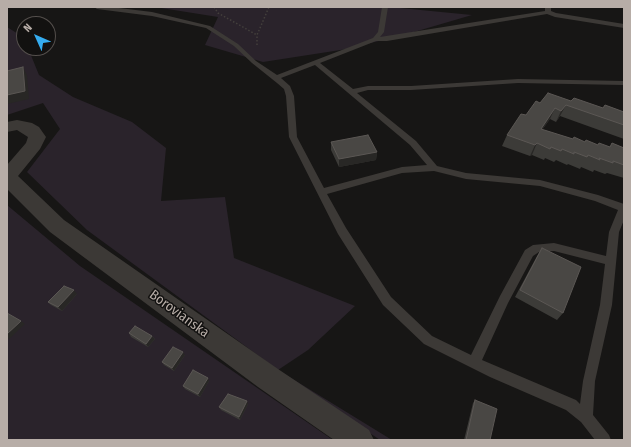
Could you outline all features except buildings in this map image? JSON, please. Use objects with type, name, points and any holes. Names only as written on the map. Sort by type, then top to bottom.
[{"type":"street","name":"Borovianska","points":[[7,127],[17,125],[26,127],[33,131],[37,137],[34,145],[7,177],[57,226],[268,378],[359,440]]},
{"type":"lane","points":[[96,7],[152,14],[208,27],[236,44],[276,78],[287,88],[290,96],[293,137],[342,232],[387,301],[428,340],[474,363],[571,405],[586,418],[604,440]]},
{"type":"lane","points":[[375,39],[381,32],[385,7]]},
{"type":"lane","points":[[276,78],[375,39],[387,39],[548,10],[555,15],[624,26]]},
{"type":"lane","points":[[315,62],[413,143],[434,168]]},
{"type":"lane","points":[[351,92],[368,88],[410,88],[518,81],[624,83]]},
{"type":"lane","points":[[322,192],[402,170],[434,168],[466,176],[540,183],[598,198],[624,208],[614,232],[606,304],[589,381],[586,418]]},
{"type":"lane","points":[[474,363],[504,300],[529,253],[538,248],[554,247],[590,255],[611,262]]},
{"type":"path","points":[[214,7],[218,13],[257,35]]},
{"type":"path","points":[[262,67],[256,42],[257,35],[269,7]]},
{"type":"shaded area","points":[[155,7],[390,7],[472,15],[347,49],[263,62],[205,45],[218,17]]},
{"type":"shaded area","points":[[7,27],[16,33],[16,56],[31,56],[39,75],[73,97],[132,122],[166,148],[161,201],[225,197],[234,258],[355,306],[308,350],[278,370],[87,230],[27,172],[60,129],[43,103],[7,115]]},
{"type":"shaded area","points":[[7,205],[80,266],[333,440],[7,440]]},
{"type":"shaded area","points":[[278,370],[392,440],[380,440]]}]
